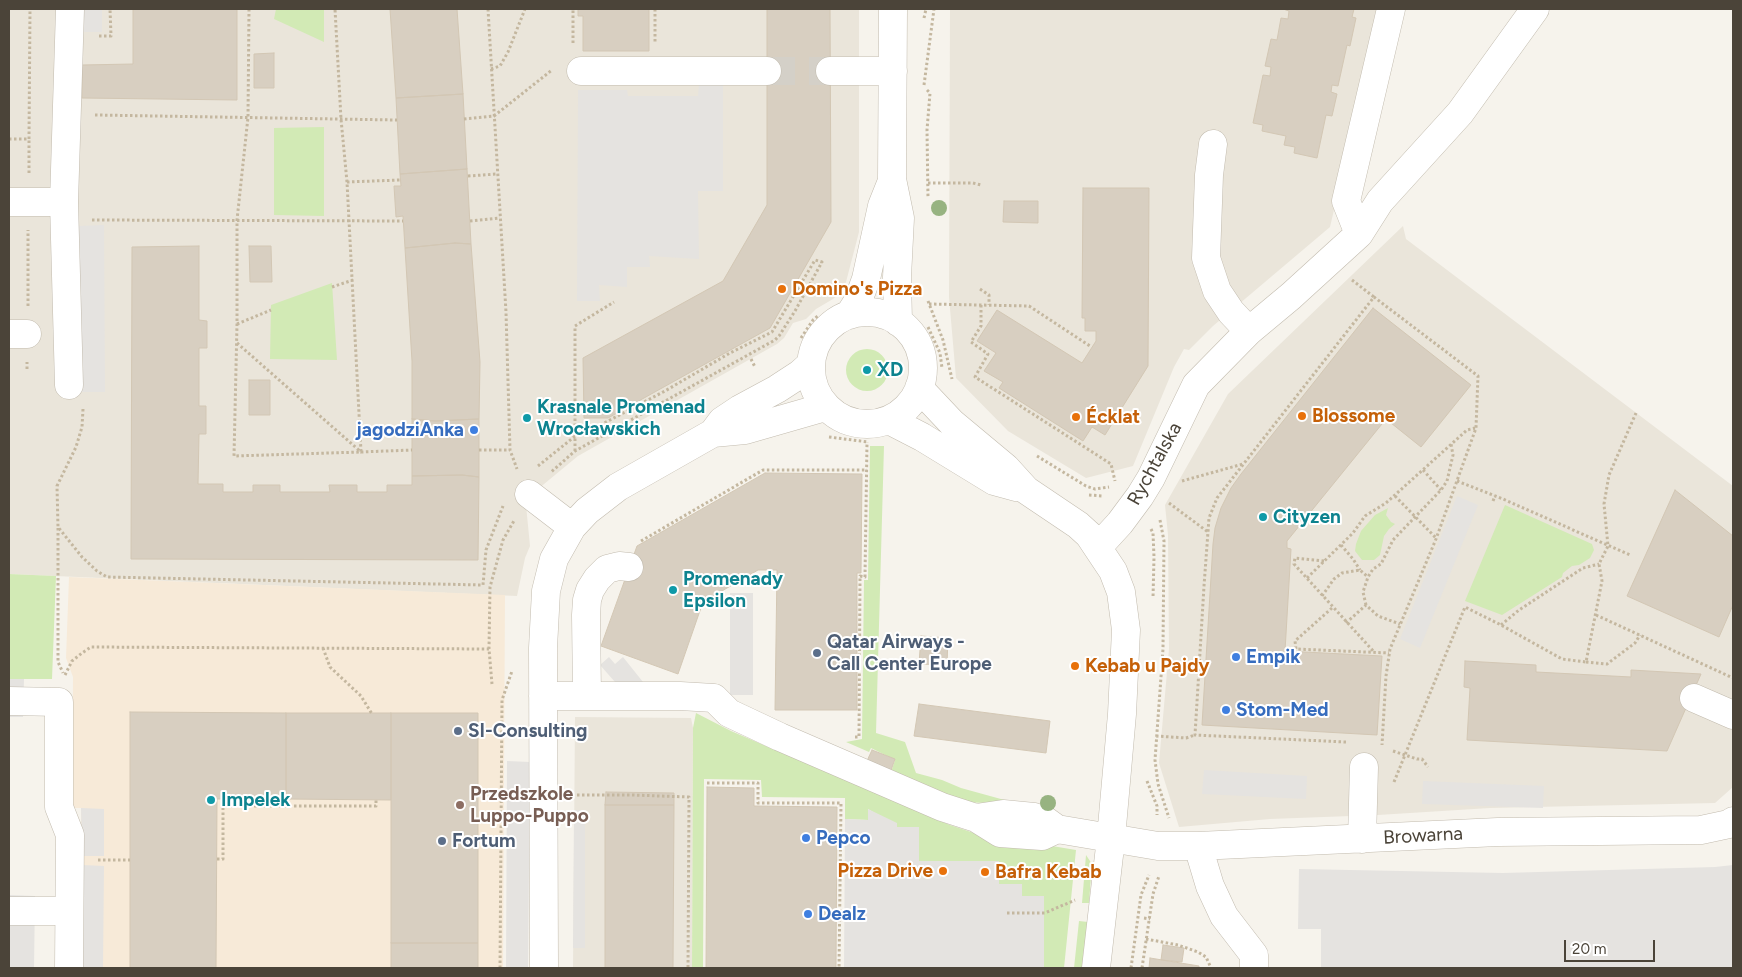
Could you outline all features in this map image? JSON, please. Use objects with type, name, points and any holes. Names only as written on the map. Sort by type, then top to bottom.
[{"type":"street","points":[[69,385],[64,211],[70,9]]},
{"type":"street","points":[[893,9],[892,179],[900,218],[897,277],[898,322]]},
{"type":"street","points":[[1359,234],[1346,201],[1391,9]]},
{"type":"street","name":"Rychtalska","points":[[1098,547],[1131,508],[1151,478],[1196,385],[1249,331],[1291,296],[1359,234],[1380,201],[1460,113],[1535,9]]},
{"type":"street","points":[[570,68],[767,71]]},
{"type":"street","points":[[830,71],[893,71]]},
{"type":"street","points":[[1213,144],[1209,175],[1206,258],[1217,291],[1231,312],[1249,331]]},
{"type":"street","points":[[849,315],[858,300],[866,279],[882,206],[892,179]]},
{"type":"street","points":[[19,202],[64,211]]},
{"type":"street","points":[[882,431],[908,408],[915,398],[920,388],[923,374],[922,359],[910,332],[898,322],[887,316],[862,312],[849,315],[834,322],[822,334],[814,349],[810,365],[813,388],[825,407],[844,420],[867,425],[882,431],[912,431],[994,481],[1026,490]]},
{"type":"street","points":[[544,968],[543,696],[546,591],[554,559],[572,527],[587,511],[618,487],[713,433],[722,421],[777,389],[810,365]]},
{"type":"street","points":[[920,388],[952,423],[1006,468],[1026,490],[1090,535],[1113,572],[1121,592],[1126,630],[1121,723],[1111,838],[1096,968]]},
{"type":"street","points":[[713,433],[745,430],[825,407]]},
{"type":"street","points":[[518,492],[572,527]]},
{"type":"street","points":[[587,696],[586,615],[590,590],[607,569],[619,566],[632,556]]},
{"type":"street","points":[[543,696],[680,696],[714,698],[729,713],[822,756]]},
{"type":"street","points":[[1694,698],[1733,715]]},
{"type":"street","points":[[9,701],[60,702],[59,807],[70,835],[69,968]]},
{"type":"street","points":[[1362,839],[1373,754]]},
{"type":"street","name":"Browarna","points":[[822,756],[942,807],[976,818],[1003,814],[1034,817],[1046,821],[1056,829],[1176,846],[1498,832],[1701,830],[1729,824],[1733,821]]},
{"type":"street","points":[[1176,846],[1210,886],[1224,916],[1254,955],[1254,968]]},
{"type":"street","points":[[9,911],[69,911]]},
{"type":"path","points":[[27,369],[18,334],[19,202],[29,139],[30,9]]},
{"type":"path","points":[[250,9],[248,117],[237,220],[234,456],[412,450]]},
{"type":"path","points":[[335,9],[341,119],[347,182],[361,452]]},
{"type":"path","points":[[488,9],[506,312],[510,450],[518,492],[490,588],[489,649],[492,684]]},
{"type":"path","points":[[491,69],[500,66],[508,52],[525,9]]},
{"type":"path","points":[[922,97],[934,9]]},
{"type":"path","points":[[464,118],[494,116],[570,68]]},
{"type":"path","points":[[927,90],[930,93],[927,130],[928,200]]},
{"type":"path","points":[[67,116],[397,120]]},
{"type":"path","points":[[9,139],[29,139]]},
{"type":"path","points":[[468,176],[497,174]]},
{"type":"path","points":[[347,182],[400,180]]},
{"type":"path","points":[[928,183],[973,183],[981,185]]},
{"type":"path","points":[[64,211],[237,220],[403,221]]},
{"type":"path","points":[[470,221],[500,218]]},
{"type":"path","points":[[58,527],[82,557],[97,571],[107,576],[483,585],[486,550],[500,510],[518,492],[574,437],[666,391],[772,332],[814,260],[822,262],[795,311],[775,340],[575,451],[518,492]]},
{"type":"path","points":[[1350,278],[1478,376],[1476,428],[1436,539],[1389,653],[1382,744],[1373,754]]},
{"type":"path","points":[[332,287],[352,280]]},
{"type":"path","points":[[980,289],[989,295],[989,306]]},
{"type":"path","points":[[1195,734],[1208,518],[1217,498],[1374,297]]},
{"type":"path","points":[[927,298],[943,340],[954,386]]},
{"type":"path","points":[[575,451],[575,326],[614,302]]},
{"type":"path","points":[[929,304],[1029,306],[1090,346]]},
{"type":"path","points":[[981,305],[981,326],[971,342],[988,354],[975,377],[1111,464],[1115,481]]},
{"type":"path","points":[[237,324],[270,310]]},
{"type":"path","points":[[926,322],[940,354],[944,373]]},
{"type":"path","points":[[236,343],[361,452]]},
{"type":"path","points":[[69,385],[78,396],[83,410],[82,427],[76,446],[58,486],[58,662],[65,676],[72,661],[91,648],[489,649]]},
{"type":"path","points":[[1586,662],[1602,581],[1599,564],[1608,546],[1604,504],[1609,475],[1636,413]]},
{"type":"path","points":[[1307,578],[1353,533],[1365,516],[1395,496],[1467,430],[1476,428]]},
{"type":"path","points":[[821,436],[867,442],[882,431]]},
{"type":"path","points":[[822,756],[831,739],[859,736],[860,576],[865,577],[867,442]]},
{"type":"path","points":[[1400,624],[1378,616],[1366,605],[1363,592],[1368,577],[1381,564],[1393,540],[1441,490],[1450,474],[1453,455],[1451,444]]},
{"type":"path","points":[[479,450],[510,450]]},
{"type":"path","points":[[1179,481],[1243,464]]},
{"type":"path","points":[[632,556],[763,470],[867,470]]},
{"type":"path","points":[[1423,470],[1441,490]]},
{"type":"path","points":[[1457,481],[1630,555]]},
{"type":"path","points":[[1086,495],[1110,497],[1118,500],[1145,518],[1153,533],[1154,556]]},
{"type":"path","points":[[1395,496],[1436,539]]},
{"type":"path","points":[[1492,501],[1495,496]]},
{"type":"path","points":[[1163,498],[1208,532]]},
{"type":"path","points":[[1341,545],[1354,559],[1360,570],[1368,577]]},
{"type":"path","points":[[1324,560],[1295,558],[1294,564],[1332,608],[1375,653]]},
{"type":"path","points":[[1501,625],[1519,610],[1584,568],[1599,564]]},
{"type":"path","points":[[1322,596],[1342,573],[1360,570]]},
{"type":"path","points":[[1346,623],[1366,605]]},
{"type":"path","points":[[1391,790],[1465,607],[1562,660],[1607,664],[1635,643],[1640,635]]},
{"type":"path","points":[[1332,608],[1296,641],[1296,649],[1389,653]]},
{"type":"path","points":[[1596,615],[1733,678]]},
{"type":"path","points":[[323,648],[330,666],[362,696],[372,714]]},
{"type":"path","points":[[1156,736],[1186,738],[1195,734],[1352,743]]},
{"type":"path","points":[[1373,754],[1382,744]]},
{"type":"path","points":[[1393,752],[1422,759],[1428,767]]},
{"type":"path","points":[[707,783],[758,784],[758,803],[841,803],[839,968]]},
{"type":"path","points":[[569,795],[689,797],[688,968]]},
{"type":"path","points":[[217,860],[223,859],[223,806],[376,806],[376,800]]},
{"type":"path","points":[[1142,968],[1153,894],[1162,868],[1173,858],[1176,846]]},
{"type":"path","points":[[1131,968],[1141,895],[1156,860],[1176,846]]},
{"type":"path","points":[[1007,913],[1045,913],[1076,900]]},
{"type":"path","points":[[1144,918],[1150,919]]},
{"type":"path","points":[[1146,940],[1198,952],[1206,957],[1211,968]]},
{"type":"shaded area","points":[[9,9],[859,9],[859,232],[846,282],[840,293],[833,299],[816,309],[806,319],[793,323],[784,338],[777,344],[578,456],[538,489],[526,505],[530,546],[525,558],[517,596],[9,574]]},
{"type":"shaded area","points":[[81,9],[102,9],[102,32],[81,32]]},
{"type":"shaded area","points":[[950,9],[1381,9],[1330,227],[1213,326],[1189,350],[1184,349],[1174,367],[1133,466],[1086,478],[1008,431],[956,378],[949,297]]},
{"type":"shaded area","points":[[699,84],[723,84],[723,191],[698,191],[699,259],[649,256],[650,267],[627,267],[627,287],[599,285],[600,301],[577,301],[578,90],[627,90],[628,96],[698,96]]},
{"type":"shaded area","points":[[104,225],[105,392],[80,392],[79,226]]},
{"type":"shaded area","points":[[1403,226],[1406,239],[1733,486],[1733,787],[1715,803],[1490,808],[1270,819],[1179,827],[1159,763],[1169,649],[1168,535],[1165,505],[1228,394]]},
{"type":"shaded area","points":[[1457,496],[1478,505],[1420,648],[1400,639]]},
{"type":"shaded area","points":[[69,577],[505,595],[503,968],[81,968],[81,808],[74,808],[72,804],[73,677],[66,658]]},
{"type":"shaded area","points":[[730,593],[753,593],[753,695],[730,695]]},
{"type":"shaded area","points":[[609,657],[615,664],[623,657],[643,682],[615,682],[600,665]]},
{"type":"shaded area","points":[[9,679],[24,679],[23,717],[9,717]]},
{"type":"shaded area","points":[[575,717],[691,718],[693,728],[692,968],[573,968]]},
{"type":"shaded area","points":[[507,761],[530,762],[528,968],[506,968]]},
{"type":"shaded area","points":[[1204,770],[1307,776],[1306,799],[1202,794]]},
{"type":"shaded area","points":[[1423,781],[1544,786],[1543,808],[1422,804]]},
{"type":"shaded area","points":[[81,808],[104,809],[104,856],[82,856]]},
{"type":"shaded area","points":[[868,809],[897,823],[897,827],[919,827],[919,861],[999,861],[999,884],[1022,884],[1022,896],[1044,896],[1044,968],[844,968],[845,819],[868,820]]},
{"type":"shaded area","points":[[574,810],[585,810],[585,948],[573,948]]},
{"type":"shaded area","points":[[82,865],[104,866],[103,968],[81,968]]},
{"type":"shaded area","points":[[1733,865],[1733,968],[1321,968],[1321,929],[1298,929],[1299,869],[1503,873]]},
{"type":"shaded area","points":[[9,895],[35,896],[34,968],[9,968]]},
{"type":"green space","points":[[276,9],[324,9],[324,42],[274,19]]},
{"type":"green space","points":[[324,127],[324,216],[274,215],[274,128]]},
{"type":"green space","points":[[332,283],[337,360],[270,359],[271,305]]},
{"type":"green space","points":[[867,349],[882,355],[888,370],[882,385],[867,391],[852,385],[846,370],[852,355]]},
{"type":"green space","points":[[870,446],[884,446],[876,733],[905,742],[916,773],[1019,804],[958,802],[890,775],[895,760],[871,748],[869,752],[846,742],[862,739],[864,580],[868,580]]},
{"type":"green space","points":[[1505,505],[1592,544],[1594,550],[1590,558],[1579,565],[1572,566],[1563,573],[1562,577],[1502,615],[1465,601]]},
{"type":"green space","points":[[1388,508],[1386,515],[1395,524],[1384,536],[1380,555],[1374,560],[1362,560],[1355,551],[1361,531],[1375,515]]},
{"type":"green space","points":[[9,574],[56,576],[52,679],[9,679]]},
{"type":"green space","points":[[696,713],[731,731],[950,825],[974,833],[1076,850],[1064,968],[1044,968],[1044,897],[1021,896],[1021,884],[999,884],[999,862],[919,861],[897,827],[868,809],[868,820],[845,819],[845,798],[762,797],[761,780],[704,779],[703,968],[692,968],[693,728]]},
{"type":"green space","points":[[1086,855],[1092,864],[1089,903],[1082,903]]},
{"type":"green space","points":[[1079,921],[1088,922],[1083,968],[1074,968]]},
{"type":"building","points":[[133,9],[237,9],[237,100],[82,98],[82,65],[133,64]]},
{"type":"building","points":[[390,9],[457,9],[463,94],[396,98]]},
{"type":"building","points":[[578,9],[649,9],[649,51],[583,51],[583,16],[578,16]]},
{"type":"building","points":[[767,9],[830,9],[831,222],[770,328],[608,418],[584,418],[583,358],[723,281],[767,205]]},
{"type":"building","points":[[1283,9],[1354,9],[1352,17],[1356,18],[1350,46],[1347,45],[1338,86],[1332,85],[1331,92],[1337,94],[1332,116],[1326,115],[1317,158],[1294,153],[1295,147],[1284,145],[1286,136],[1262,131],[1263,125],[1253,123],[1263,75],[1270,76],[1271,67],[1265,66],[1271,39],[1277,40],[1281,18],[1288,19],[1289,11]]},
{"type":"building","points":[[274,53],[274,88],[254,88],[254,54]]},
{"type":"building","points":[[463,94],[467,169],[400,174],[396,98]]},
{"type":"building","points":[[467,169],[471,244],[455,243],[405,248],[403,216],[396,217],[394,186],[401,186],[400,174]]},
{"type":"building","points":[[1083,188],[1149,188],[1148,366],[1105,435],[1092,427],[1083,441],[999,388],[1003,382],[984,371],[996,353],[977,341],[997,310],[1082,363],[1096,341],[1096,331],[1085,331],[1085,318],[1082,318]]},
{"type":"building","points":[[1004,201],[1038,201],[1038,223],[1003,222]]},
{"type":"building","points":[[455,243],[471,244],[480,362],[479,419],[435,421],[412,419],[412,361],[405,248]]},
{"type":"building","points":[[199,246],[199,320],[207,321],[207,348],[199,348],[199,406],[206,406],[206,434],[199,434],[198,484],[223,484],[223,492],[253,492],[253,485],[280,485],[280,492],[330,492],[329,485],[357,485],[357,492],[387,492],[387,485],[412,485],[412,476],[462,475],[479,477],[478,560],[131,559],[132,247]]},
{"type":"building","points":[[249,246],[271,246],[272,282],[250,282]]},
{"type":"building","name":"Cityzen","points":[[1373,308],[1471,385],[1421,447],[1386,419],[1287,541],[1287,548],[1291,549],[1285,651],[1382,656],[1377,735],[1202,725],[1213,544],[1215,528],[1221,508],[1231,488],[1241,474]]},
{"type":"building","points":[[249,380],[270,380],[270,415],[249,415]]},
{"type":"building","points":[[412,419],[435,421],[479,419],[479,477],[462,475],[412,476]]},
{"type":"building","name":"Promenady Epsilon","points":[[765,473],[862,474],[861,573],[857,573],[857,710],[775,710],[777,570],[758,570],[703,602],[678,674],[601,646],[637,546]]},
{"type":"building","points":[[1675,490],[1733,536],[1733,605],[1719,637],[1627,596]]},
{"type":"building","points":[[921,636],[948,638],[947,665],[919,664]]},
{"type":"building","points":[[1465,661],[1536,665],[1536,672],[1631,677],[1631,670],[1701,674],[1667,751],[1467,740],[1470,688],[1464,687]]},
{"type":"building","points":[[919,704],[1050,721],[1046,753],[914,736]]},
{"type":"building","points":[[130,712],[286,713],[286,799],[217,799],[216,968],[130,968]]},
{"type":"building","points":[[286,713],[391,713],[391,800],[286,799]]},
{"type":"building","points":[[391,713],[478,713],[478,943],[391,943]]},
{"type":"building","points":[[872,750],[895,759],[890,773],[866,763]]},
{"type":"building","points":[[707,787],[754,788],[754,806],[837,807],[836,968],[706,968]]},
{"type":"building","points":[[606,792],[674,793],[674,805],[605,805]]},
{"type":"building","points":[[605,805],[674,805],[673,968],[605,968]]},
{"type":"building","points":[[391,943],[478,943],[478,968],[391,968]]},
{"type":"building","points":[[1163,945],[1184,948],[1182,962],[1161,960]]},
{"type":"building","points":[[1150,958],[1199,966],[1199,968],[1149,968]]},
{"type":"tunnel","points":[[767,71],[830,71]]},
{"type":"place","name":"Domino's Pizza","points":[[782,289]]},
{"type":"place","name":"XD","points":[[867,370]]},
{"type":"place","name":"Blossome","points":[[1302,416]]},
{"type":"place","name":"Écklat","points":[[1076,417]]},
{"type":"place","name":"Krasnale Promenad Wrocławskich","points":[[527,418]]},
{"type":"place","name":"jagodziAnka","points":[[474,430]]},
{"type":"place","name":"Cityzen","points":[[1263,517]]},
{"type":"place","name":"Promenady Epsilon","points":[[673,590]]},
{"type":"place","name":"Qatar Airways - Call Center Europe","points":[[817,653]]},
{"type":"place","name":"Empik","points":[[1236,657]]},
{"type":"place","name":"Kebab u Pajdy","points":[[1075,666]]},
{"type":"place","name":"Stom-Med","points":[[1226,710]]},
{"type":"place","name":"SI-Consulting","points":[[458,731]]},
{"type":"place","name":"Impelek","points":[[211,800]]},
{"type":"place","name":"Przedszkole Luppo-Puppo","points":[[460,805]]},
{"type":"place","name":"Pepco","points":[[806,838]]},
{"type":"place","name":"Fortum","points":[[442,841]]},
{"type":"place","name":"Pizza Drive","points":[[943,871]]},
{"type":"place","name":"Bafra Kebab","points":[[985,872]]},
{"type":"place","name":"Dealz","points":[[808,914]]}]
